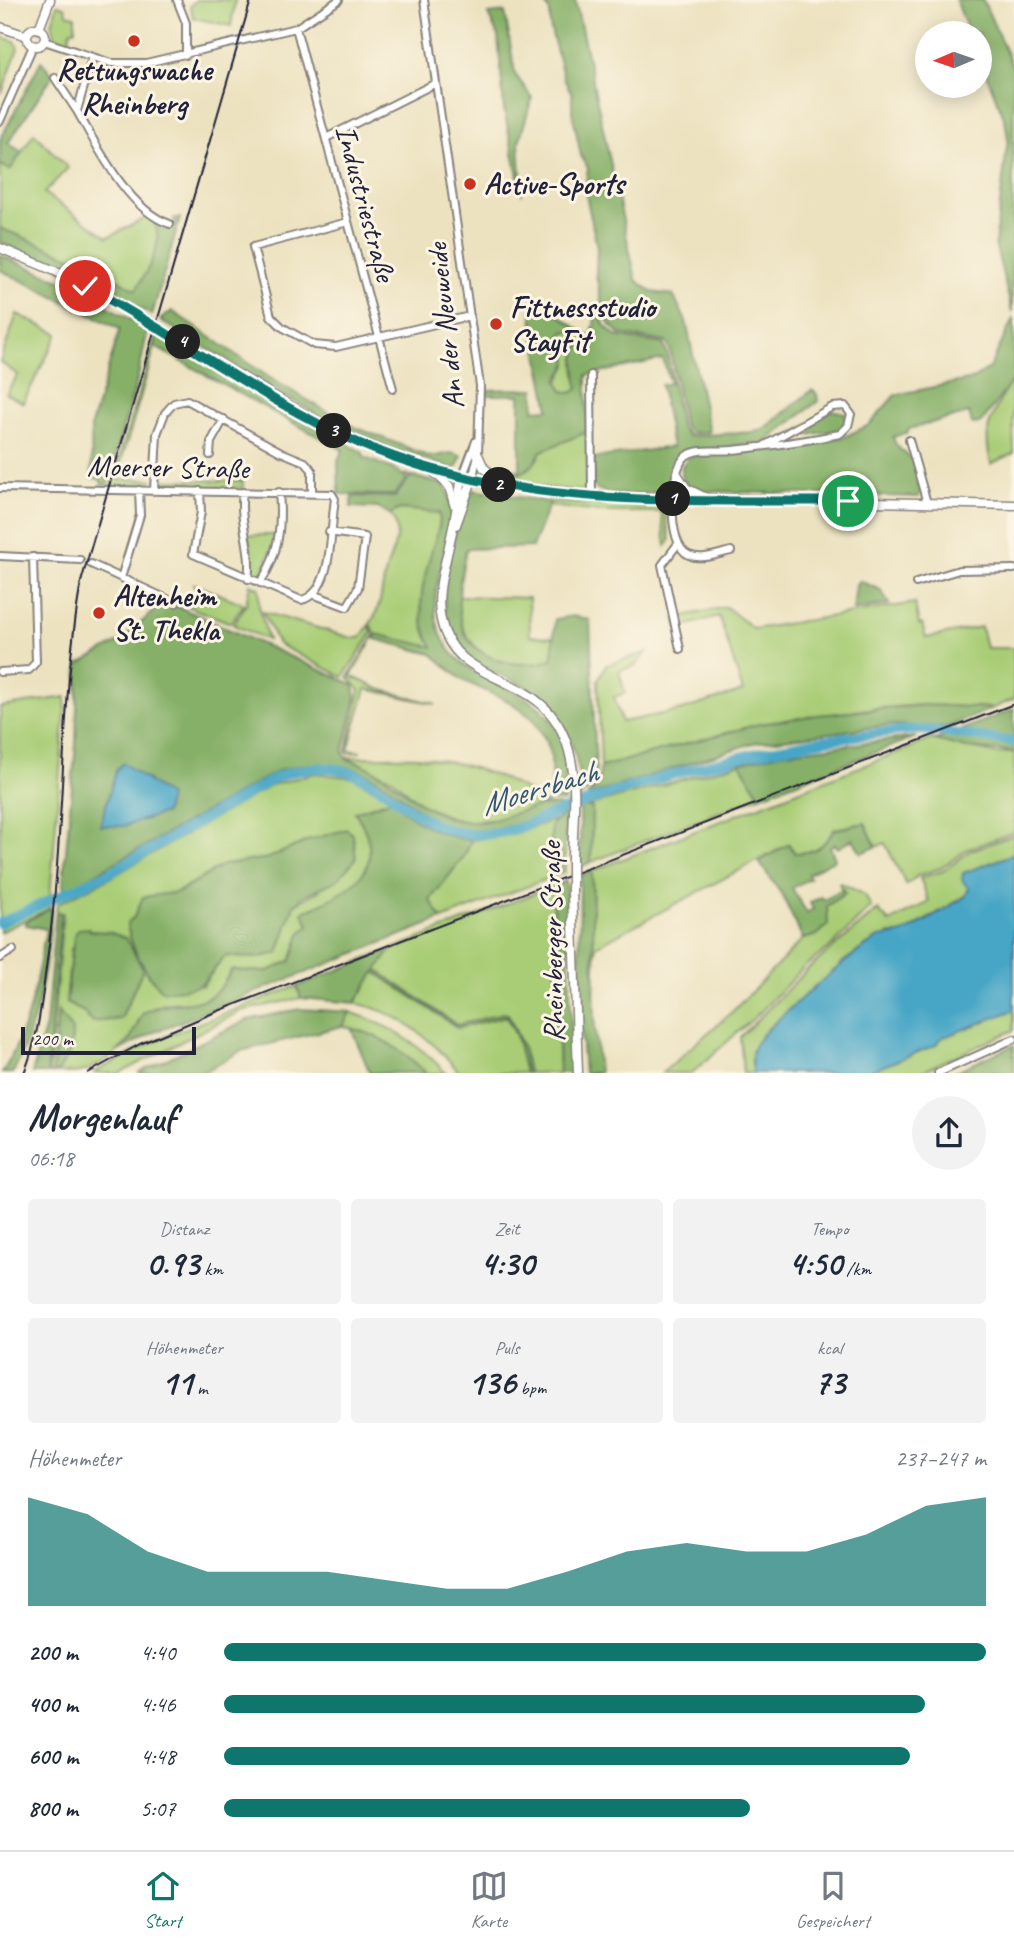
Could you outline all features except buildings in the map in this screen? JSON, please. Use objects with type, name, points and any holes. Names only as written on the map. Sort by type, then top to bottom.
[{"type":"main road","points":[[39,29],[50,0]]},
{"type":"main road","points":[[0,27],[27,36],[33,46],[44,41],[44,33],[39,29],[32,29],[27,36]]},
{"type":"main road","points":[[0,248],[55,271],[140,316],[328,428],[432,470],[462,478],[592,496],[1014,505]]},
{"type":"main road","points":[[478,455],[484,468],[506,486]]},
{"type":"main road","points":[[432,470],[449,486],[455,511]]},
{"type":"main road","points":[[677,474],[686,488],[710,499]]},
{"type":"main road","name":"Rheinberger Straße","points":[[462,478],[439,588],[439,610],[444,631],[468,663],[524,690],[547,709],[562,732],[570,752],[578,1073]]},
{"type":"main road","name":"Rheinberger Straße","points":[[451,538],[472,480]]},
{"type":"street","points":[[177,0],[186,23],[186,55]]},
{"type":"street","points":[[44,41],[111,63],[146,63],[296,28],[339,0]]},
{"type":"street","name":"An der Neuweide","points":[[424,0],[480,386],[478,455],[472,480]]},
{"type":"street","name":"Industriestraße","points":[[296,28],[393,389]]},
{"type":"street","points":[[0,121],[33,46]]},
{"type":"street","points":[[77,111],[92,58]]},
{"type":"street","points":[[55,78],[110,168],[149,215],[170,224]]},
{"type":"street","points":[[326,138],[436,83]]},
{"type":"street","points":[[348,222],[253,247],[271,316],[282,327],[326,348],[378,339],[470,316]]},
{"type":"street","points":[[591,374],[592,496]]},
{"type":"street","points":[[154,490],[157,434],[170,407],[187,400],[311,467],[312,493]]},
{"type":"street","points":[[731,551],[698,558],[687,555],[677,545],[673,527],[678,465],[688,455],[765,445],[840,434],[848,426],[851,414],[845,406],[837,405],[765,445]]},
{"type":"street","points":[[210,455],[211,442],[224,419]]},
{"type":"street","name":"An der Neuweide","points":[[462,478],[477,439]]},
{"type":"street","points":[[909,440],[926,503]]},
{"type":"street","name":"Moerser Straße","points":[[0,488],[334,495],[330,532]]},
{"type":"street","points":[[121,578],[140,515],[139,489]]},
{"type":"street","points":[[200,491],[201,512],[192,544],[193,554],[301,600],[314,595],[320,588],[327,564],[330,532],[365,537],[355,598],[347,607],[314,595]]},
{"type":"street","points":[[243,492],[242,519],[249,556],[248,579]]},
{"type":"street","points":[[260,583],[271,566],[278,547],[279,492]]},
{"type":"street","points":[[677,545],[662,565],[680,649]]},
{"type":"street","points":[[0,555],[80,560]]},
{"type":"street","points":[[0,672],[29,670],[36,662],[33,557]]},
{"type":"street","points":[[91,564],[176,603]]},
{"type":"street","points":[[916,583],[959,570],[1014,569]]},
{"type":"street","points":[[0,958],[13,950]]},
{"type":"street","points":[[938,1073],[1014,1039]]},
{"type":"green space","points":[[196,0],[235,0],[231,26],[194,18],[190,6]]},
{"type":"green space","points":[[543,0],[575,0],[636,280],[652,292],[673,295],[686,321],[709,432],[691,433],[684,426],[670,349],[666,342],[620,334],[610,325],[603,312],[596,274],[597,247],[585,190],[588,168],[581,156],[572,111],[572,94],[564,79],[550,26],[550,12]]},
{"type":"green space","points":[[956,0],[983,0],[1014,70],[1012,312],[995,243],[1008,138],[1005,120],[992,88],[992,21],[964,21]]},
{"type":"green space","points":[[57,5],[65,7],[67,14],[75,16],[75,30],[71,30],[68,43],[56,38],[52,24]]},
{"type":"green space","points":[[505,12],[515,74],[532,98],[519,142],[522,195],[504,109],[498,36],[488,14]]},
{"type":"green space","points":[[0,37],[15,41],[18,48],[2,93]]},
{"type":"green space","points":[[41,61],[53,75],[8,143],[22,152],[10,170],[0,164],[0,140]]},
{"type":"green space","points":[[34,133],[68,168],[44,193],[108,237],[148,217],[156,224],[159,242],[156,252],[136,290],[95,267],[0,228],[0,165],[10,170]]},
{"type":"green space","points":[[174,218],[180,218],[152,315],[90,282],[0,242],[0,228],[95,267],[136,290],[154,256],[158,238],[153,220],[170,229],[175,225]]},
{"type":"green space","points":[[0,255],[62,281],[148,329],[138,376],[107,485],[102,485],[100,479],[92,478],[91,426],[120,329],[0,270]]},
{"type":"green space","points":[[532,303],[559,315],[575,327],[574,331],[563,332],[558,340],[568,359],[557,380],[563,391],[572,393],[578,389],[575,364],[577,348],[591,340],[597,309],[605,326],[616,336],[663,344],[667,352],[681,427],[689,436],[755,432],[765,428],[812,390],[817,394],[818,401],[766,442],[690,451],[676,462],[665,489],[628,495],[599,490],[593,486],[594,458],[672,447],[661,385],[670,383],[663,359],[587,375],[587,432],[541,451],[533,465],[520,474],[494,467],[495,465],[520,471],[520,395],[488,395],[484,390],[535,389],[534,410],[549,409],[533,328]]},
{"type":"green space","points":[[172,311],[270,378],[350,425],[431,457],[451,453],[462,456],[456,468],[396,450],[324,419],[160,320]]},
{"type":"green space","points":[[17,314],[58,334],[23,403],[6,394],[18,375],[0,362]]},
{"type":"green space","points":[[1014,317],[1014,378],[981,423],[972,424],[969,413],[908,429],[908,432],[893,437],[897,446],[916,466],[920,482],[919,497],[700,491],[691,489],[681,477],[682,466],[689,457],[697,454],[736,453],[844,437],[869,425],[895,395],[973,379],[990,367]]},
{"type":"green space","points":[[575,327],[588,336],[592,335],[591,340],[577,348],[575,364],[578,389],[572,393],[563,391],[557,384],[567,366],[568,352],[558,340],[564,332],[574,331]]},
{"type":"green space","points":[[156,334],[301,420],[362,452],[365,458],[398,471],[407,479],[394,495],[339,494],[338,460],[343,450],[155,347]]},
{"type":"green space","points":[[155,338],[155,347],[117,476],[118,479],[152,480],[152,484],[111,485]]},
{"type":"green space","points":[[1012,376],[1014,453],[991,464],[988,449],[989,426]]},
{"type":"green space","points":[[832,410],[845,413],[847,419],[843,429],[784,439]]},
{"type":"green space","points":[[587,432],[589,485],[582,491],[515,482],[492,472],[486,464],[520,474],[537,460],[541,451]]},
{"type":"green space","points":[[404,474],[445,485],[450,504],[447,543],[435,602],[437,621],[444,641],[457,658],[472,670],[526,698],[542,710],[555,726],[564,754],[565,801],[552,801],[551,756],[547,742],[532,718],[510,702],[462,680],[432,654],[375,639],[375,634],[433,647],[422,617],[421,602],[426,570],[440,523],[439,513],[400,509],[390,514],[378,508],[351,507],[352,496],[395,497],[410,477]]},
{"type":"green space","points":[[157,480],[243,481],[243,488],[158,486]]},
{"type":"green space","points":[[473,490],[550,502],[532,547],[466,549],[460,582],[460,614],[463,629],[470,642],[481,652],[498,660],[518,664],[533,664],[552,659],[555,619],[573,616],[590,620],[596,772],[593,786],[580,796],[577,761],[565,728],[556,714],[531,690],[467,657],[454,640],[447,621],[444,599],[450,552]]},
{"type":"green space","points":[[550,502],[664,507],[670,541],[666,546],[661,512],[599,512],[549,506]]},
{"type":"green space","points":[[400,509],[435,511],[440,516],[438,533],[422,599],[425,632],[434,648],[375,634],[370,624],[379,605],[397,535],[390,514]]},
{"type":"green space","points":[[247,535],[277,535],[260,578],[255,577],[253,572]]},
{"type":"green space","points":[[860,581],[881,590],[889,604],[853,610],[856,585]]},
{"type":"green space","points":[[194,584],[244,604],[231,623],[176,602],[175,598],[185,599],[196,591]]},
{"type":"green space","points":[[250,584],[259,588],[259,606],[268,640],[234,625],[246,604]]},
{"type":"green space","points":[[458,596],[529,598],[530,636],[554,637],[552,659],[516,665],[500,662],[486,655],[465,631],[459,615]]},
{"type":"green space","points":[[165,601],[354,685],[356,697],[343,752],[346,759],[378,773],[428,808],[458,820],[473,822],[537,807],[563,806],[503,828],[464,830],[437,821],[385,784],[356,770],[326,764],[294,766],[278,771],[65,891],[63,885],[76,744],[78,665],[122,640]],"holes":[[[123,764],[133,773],[149,780],[165,813],[124,826],[100,826]]]},
{"type":"green space","points":[[915,603],[919,625],[922,624],[926,638],[981,627],[986,648],[1014,648],[1014,699],[993,708],[924,705],[876,708],[759,724],[601,767],[598,680],[606,665],[647,652],[635,666],[619,671],[625,693],[614,697],[622,722],[682,710],[743,691],[719,616],[678,628],[675,618],[726,607],[754,629]]},
{"type":"green space","points":[[263,612],[352,638],[360,638],[369,625],[372,633],[343,677],[278,644]]},
{"type":"green space","points":[[375,634],[351,676],[379,689],[436,704],[366,689],[348,750],[361,752],[346,753],[360,690],[348,677]]},
{"type":"green space","points":[[66,697],[49,909],[0,932],[0,707]]},
{"type":"green space","points":[[924,705],[993,708],[948,727],[890,725],[753,743],[587,796],[597,786],[601,767],[759,724],[817,715]]},
{"type":"green space","points":[[1014,709],[1014,752],[966,748],[935,740]]},
{"type":"green space","points":[[916,737],[760,796],[740,763],[780,753]]},
{"type":"green space","points":[[932,739],[998,754],[1014,752],[1014,832],[968,849],[941,868],[919,875],[906,885],[885,843],[876,847],[865,823],[834,829],[822,845],[807,852],[794,853],[789,844],[596,946],[594,995],[592,871]]},
{"type":"green space","points":[[346,757],[416,757],[452,762],[485,771],[517,785],[547,803],[500,820],[460,821],[424,806],[393,779]]},
{"type":"green space","points":[[740,763],[760,796],[591,862],[592,807],[588,806]]},
{"type":"green space","points":[[315,773],[354,778],[392,799],[355,812],[366,832],[370,849],[362,876],[337,896],[303,912],[309,925],[300,934],[291,961],[266,972],[231,970],[222,986],[204,1000],[175,1002],[151,1009],[141,1018],[126,1044],[101,1063],[81,1072],[49,1073],[63,913],[56,912],[57,904],[108,879],[272,785]],"holes":[[[309,840],[319,891],[294,905],[278,953],[257,958],[225,956],[202,986],[149,976],[132,944],[127,924],[134,917],[223,865],[269,858]],[[89,931],[109,934],[128,946],[143,969],[121,1019],[88,1019],[86,1013],[66,1003],[71,949]],[[58,1012],[72,1030],[71,1050],[53,1072]]]},
{"type":"green space","points":[[392,800],[428,827],[471,840],[465,855],[430,900],[442,919],[154,1032],[117,1052],[129,1041],[143,1013],[169,1005],[203,1000],[222,985],[231,970],[266,972],[291,961],[300,934],[309,925],[303,912],[337,896],[351,886],[368,863],[370,849],[366,832],[355,812]]},
{"type":"green space","points":[[580,807],[592,807],[591,862],[580,867]]},
{"type":"green space","points":[[565,812],[565,872],[552,877],[551,825]]},
{"type":"green space","points":[[554,820],[551,825],[552,877],[442,919],[430,900],[465,855],[471,840],[510,835]]},
{"type":"green space","points":[[865,823],[876,847],[861,853],[853,839],[838,848],[835,844],[830,847],[835,859],[808,874],[810,878],[792,888],[807,913],[813,909],[810,903],[821,897],[824,900],[842,889],[845,893],[827,906],[828,925],[817,935],[803,939],[782,895],[759,862],[789,844],[795,853],[808,852],[822,845],[834,830]]},
{"type":"green space","points":[[347,829],[353,835],[356,859],[337,880],[304,896],[294,905],[278,953],[257,958],[225,956],[204,981],[195,987],[162,991],[156,984],[136,951],[127,924],[134,917],[143,897],[180,892],[223,865],[269,858],[309,840]]},
{"type":"green space","points":[[1014,835],[1014,854],[963,873],[969,889],[965,896],[902,934],[889,934],[841,963],[830,977],[816,985],[762,1034],[752,1051],[753,1073],[743,1073],[740,1037],[808,969],[878,910],[889,922],[929,902],[920,878],[943,871],[970,851]]},
{"type":"green space","points":[[592,871],[595,1028],[599,1073],[584,1073],[579,1001],[580,876]]},
{"type":"green space","points":[[566,881],[573,1073],[559,1073],[553,886]]},
{"type":"green space","points":[[839,884],[865,895],[871,907],[692,1073],[662,1073],[733,1011],[803,939],[815,935],[823,922],[827,905],[845,893]]},
{"type":"green space","points":[[553,886],[559,1073],[528,1073],[523,1048],[508,1014],[459,1026],[376,970],[392,949]]},
{"type":"green space","points":[[51,908],[48,949],[35,1014],[13,1073],[2,1073],[25,1022],[46,929],[26,925],[26,922]]},
{"type":"green space","points":[[56,912],[61,913],[47,1073],[32,1073],[46,1026]]},
{"type":"green space","points":[[89,928],[90,931],[109,932],[126,938],[143,969],[121,1019],[92,1022],[86,1013],[66,1003],[74,936],[78,929]]},
{"type":"green space","points":[[392,949],[377,970],[457,1025],[508,1014],[523,1048],[528,1073],[525,1073],[516,1035],[506,1016],[458,1028],[375,972],[355,1003],[301,998],[297,986]]},
{"type":"green space","points":[[375,972],[458,1028],[506,1016],[516,1035],[525,1073],[460,1073],[426,1038],[401,1020],[355,1003]]},
{"type":"green space","points":[[297,986],[301,998],[241,1011],[120,1073],[93,1073],[158,1039]]},
{"type":"green space","points":[[300,1009],[350,1012],[343,1026],[241,1051],[202,1073],[138,1073],[247,1020]]},
{"type":"green space","points":[[1014,1010],[1014,1030],[918,1073],[866,1073],[935,1045],[941,1038]]},
{"type":"green space","points":[[58,1012],[72,1030],[71,1050],[58,1072],[53,1073]]},
{"type":"green space","points":[[350,1012],[402,1036],[446,1073],[426,1073],[388,1044],[343,1026]]},
{"type":"green space","points":[[351,1028],[391,1045],[426,1073],[370,1073]]},
{"type":"green space","points":[[1014,1045],[1014,1073],[952,1073]]},
{"type":"water","points":[[123,763],[169,796],[165,813],[124,826],[100,826],[116,770]]},
{"type":"water","points":[[1014,854],[1014,1010],[941,1038],[936,1045],[866,1073],[753,1073],[752,1053],[761,1038],[833,972],[879,938],[905,932],[965,897],[969,889],[962,880],[963,873]]},
{"type":"waterway","name":"Moersbach","points":[[0,923],[111,872],[277,777],[312,768],[341,770],[366,779],[433,823],[459,832],[490,834],[517,828],[569,808],[717,762],[800,744],[912,730],[1014,742]]},
{"type":"railway","points":[[24,1073],[40,1014],[53,907],[69,674],[81,582],[251,0]]},
{"type":"railway","points":[[88,1073],[140,1044],[213,1013],[1014,704]]},
{"type":"place","name":"Rettungswache Rheinberg","points":[[134,41]]},
{"type":"place","name":"Active-Sports","points":[[470,184]]},
{"type":"place","name":"Fittnessstudio StayFit","points":[[496,324]]},
{"type":"place","name":"Altenheim St. Thekla","points":[[99,613]]},
{"type":"route","points":[[85,286],[328,428],[403,460],[450,475],[561,494],[674,499],[848,501]]}]
